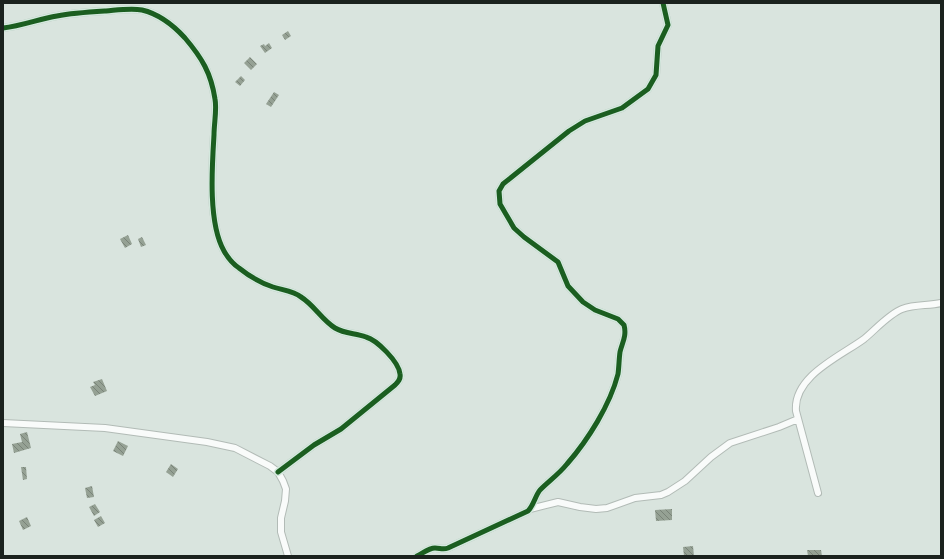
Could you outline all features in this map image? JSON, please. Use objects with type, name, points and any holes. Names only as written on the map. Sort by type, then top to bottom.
[{"type":"street","points":[[530,509],[537,494],[567,464],[600,417],[618,373],[620,352],[625,335],[625,329],[624,325],[618,319],[595,310],[583,302],[568,286],[558,262],[548,256],[514,228],[500,204],[500,188],[526,164],[569,131],[584,121],[622,108],[648,89],[656,75],[658,46],[668,25],[663,3]]},
{"type":"street","points":[[3,28],[58,16],[129,9],[142,10],[156,15],[176,28],[199,54],[213,86],[216,101],[213,175],[215,224],[224,251],[232,262],[240,269],[262,282],[300,295],[333,327],[341,331],[365,336],[382,348],[397,364],[401,376],[395,385],[341,429],[314,445],[278,472]]},
{"type":"street","points":[[818,493],[798,419],[796,405],[798,394],[805,383],[826,364],[855,345],[894,313],[907,308],[941,303]]},
{"type":"street","points":[[417,556],[430,549],[448,548],[523,514],[530,509],[558,502],[596,509],[607,508],[634,498],[660,495],[668,492],[685,480],[711,457],[730,443],[779,427],[798,419]]},
{"type":"street","points":[[3,423],[105,428],[207,442],[236,448],[258,459],[278,472],[283,481],[286,489],[281,518],[281,532],[288,556]]},
{"type":"building","points":[[288,31],[291,36],[285,40],[282,35]]},
{"type":"building","points":[[269,43],[272,48],[265,53],[260,46],[264,44],[265,46]]},
{"type":"building","points":[[250,57],[257,64],[251,70],[244,63]]},
{"type":"building","points":[[241,76],[245,80],[240,86],[235,82]]},
{"type":"building","points":[[274,92],[279,95],[271,107],[266,104]]},
{"type":"building","points":[[128,235],[132,244],[125,248],[120,239]]},
{"type":"building","points":[[142,237],[146,245],[141,247],[138,239]]},
{"type":"building","points":[[102,379],[107,391],[95,396],[90,387],[95,385],[93,382]]},
{"type":"building","points":[[27,432],[31,448],[14,453],[12,444],[22,442],[20,434]]},
{"type":"building","points":[[118,441],[128,446],[123,456],[113,451]]},
{"type":"building","points":[[171,464],[178,469],[173,477],[166,472]]},
{"type":"building","points":[[21,467],[26,467],[27,479],[23,480]]},
{"type":"building","points":[[92,486],[94,497],[87,498],[85,488]]},
{"type":"building","points":[[95,504],[100,512],[94,516],[89,507]]},
{"type":"building","points":[[672,509],[672,520],[656,521],[655,510]]},
{"type":"building","points":[[101,516],[105,523],[98,527],[94,520]]},
{"type":"building","points":[[27,517],[31,526],[23,530],[19,521]]},
{"type":"building","points":[[693,546],[694,556],[684,556],[683,547]]},
{"type":"building","points":[[807,550],[821,550],[822,556],[808,556]]},
{"type":"cycle path","points":[[417,556],[433,548],[448,548],[528,511],[540,490],[564,468],[583,444],[610,398],[618,374],[620,352],[625,336],[624,325],[618,319],[595,310],[583,302],[568,286],[558,262],[514,228],[500,204],[499,191],[503,184],[569,131],[585,121],[622,108],[648,89],[656,75],[658,46],[668,25],[663,3]]},
{"type":"cycle path","points":[[3,28],[63,15],[133,9],[154,14],[176,29],[196,52],[205,66],[211,81],[215,99],[216,108],[212,194],[215,226],[224,251],[235,265],[255,279],[276,288],[291,292],[306,300],[330,325],[335,328],[371,339],[376,342],[387,352],[396,364],[399,369],[400,376],[395,385],[341,429],[314,445],[278,472]]}]
